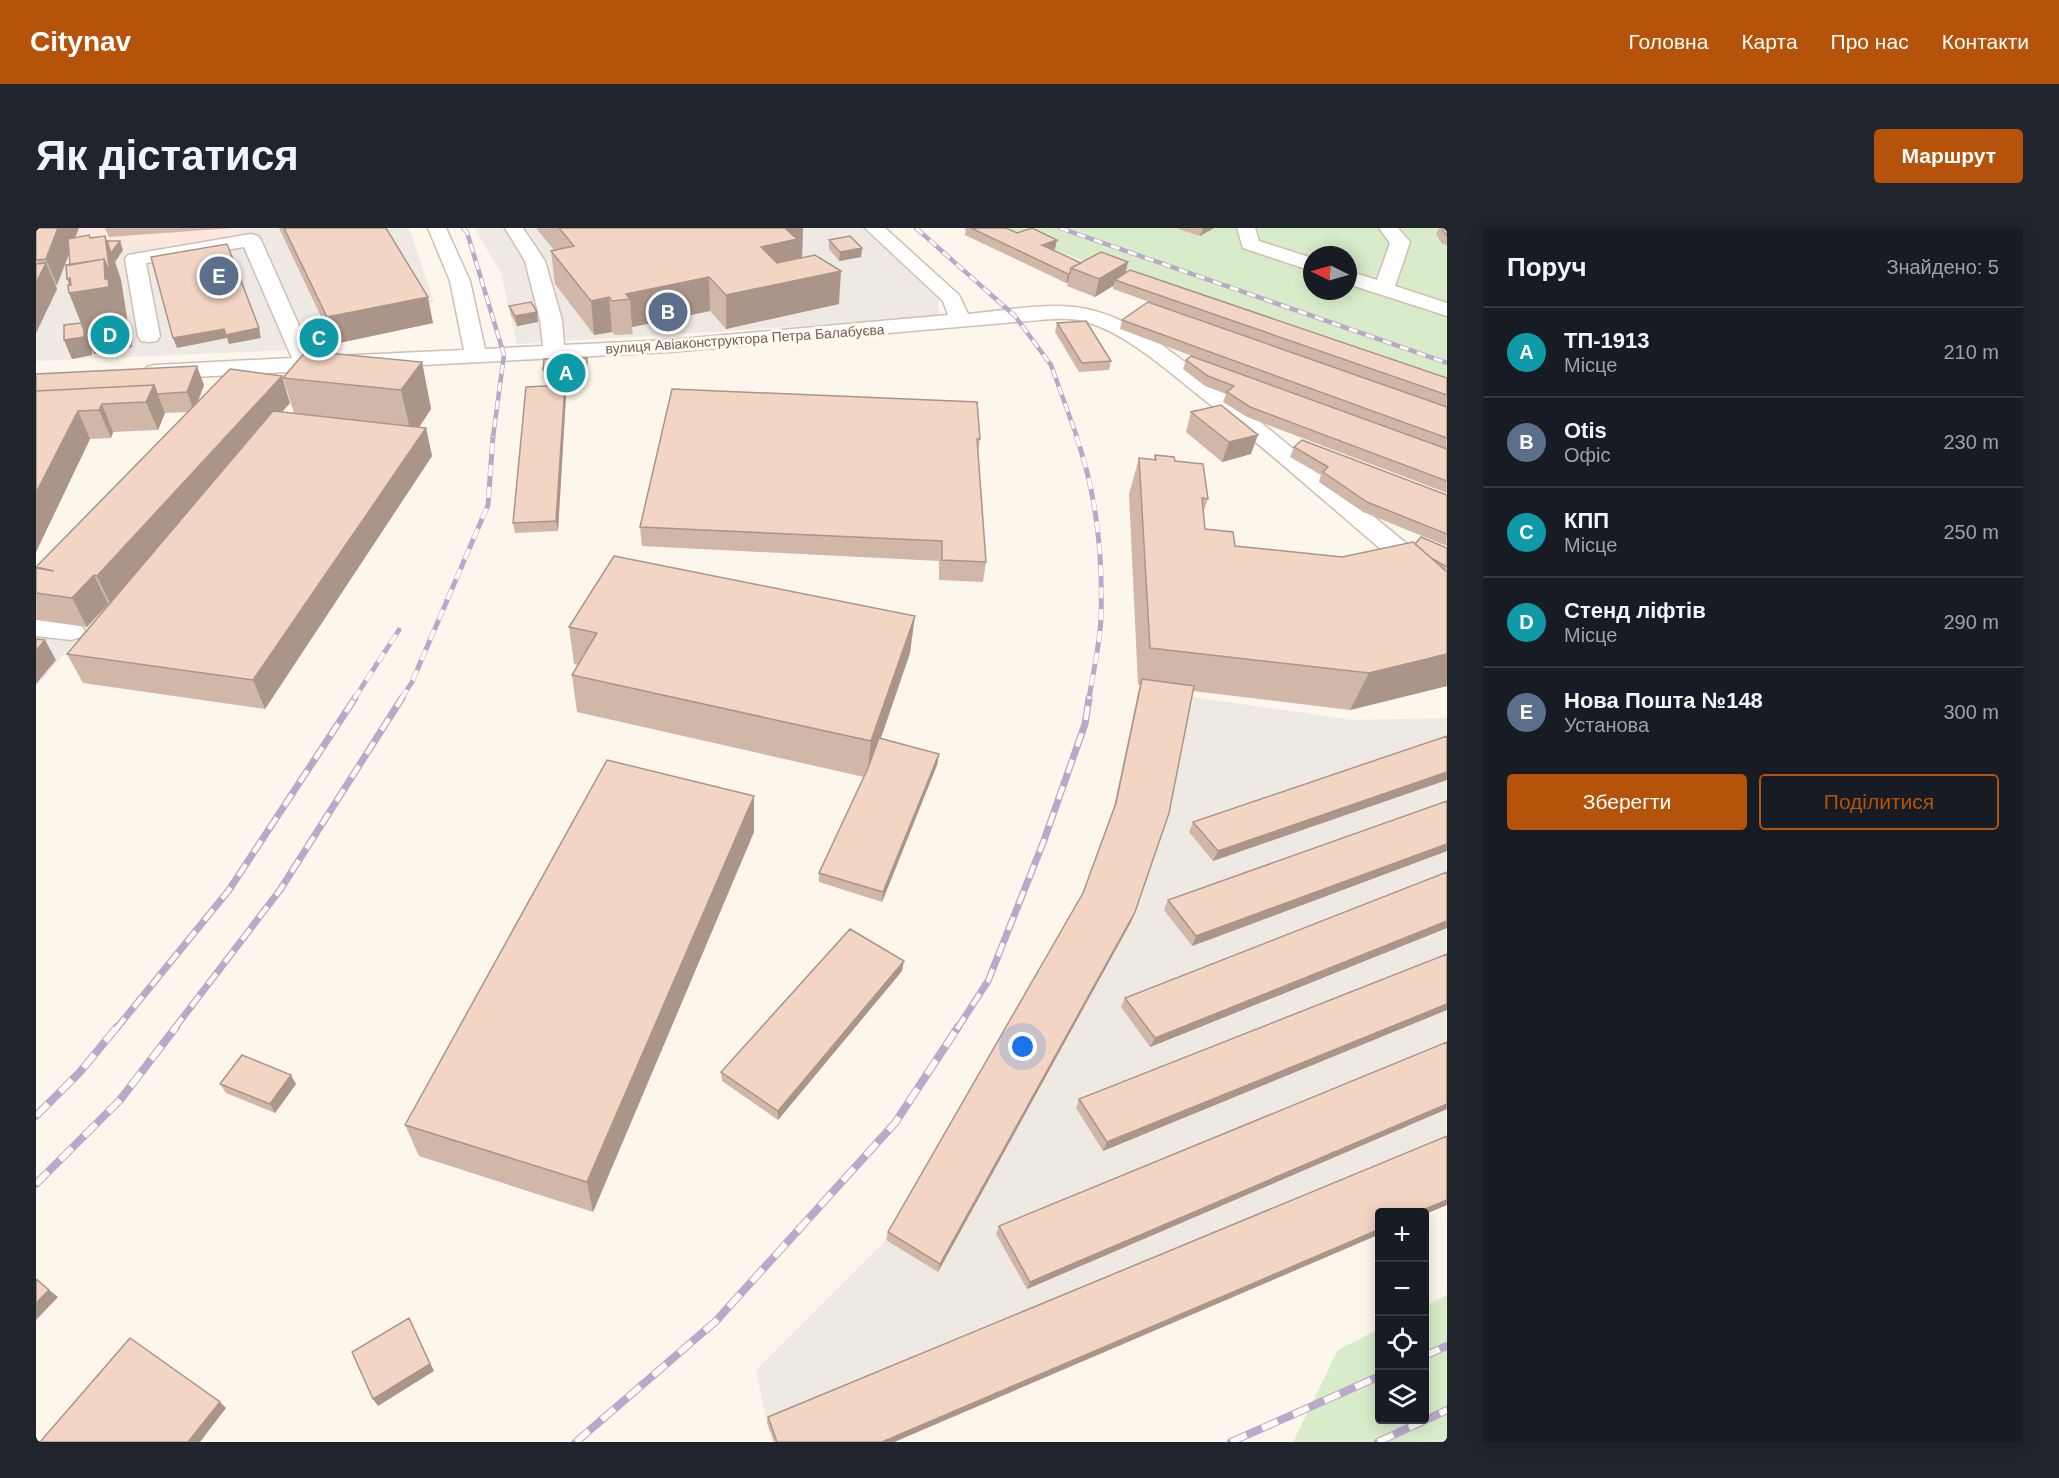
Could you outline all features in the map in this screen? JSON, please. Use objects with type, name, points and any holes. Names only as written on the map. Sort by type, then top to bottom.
[{"type":"street","points":[[437,228],[460,281],[476,356]]},
{"type":"street","points":[[514,228],[535,261],[551,320],[554,353]]},
{"type":"street","points":[[874,228],[952,299],[961,321]]},
{"type":"street","points":[[1246,228],[1250,244],[1303,261]]},
{"type":"street","points":[[1384,289],[1400,242],[1388,228]]},
{"type":"street","points":[[148,336],[135,259],[251,240],[304,363]]},
{"type":"street","points":[[1357,280],[1447,310]]},
{"type":"street","name":"вулиця Авіаконструктора Петра Балабуєва","points":[[129,374],[304,363],[554,353],[748,340],[1056,314],[1094,317],[1161,354],[1447,590]]},
{"type":"street","points":[[36,627],[71,632]]},
{"type":"shaded area","points":[[36,228],[85,228],[80,240],[110,249],[181,246],[240,236],[242,228],[409,228],[434,302],[424,307],[433,323],[334,344],[289,350],[36,361]]},
{"type":"shaded area","points":[[85,228],[242,228],[240,236],[181,246],[110,249],[80,241]]},
{"type":"shaded area","points":[[474,228],[885,228],[960,298],[939,301],[938,315],[882,321],[517,344],[501,273]]},
{"type":"shaded area","points":[[36,620],[87,627],[36,687]]},
{"type":"shaded area","points":[[1138,689],[1352,720],[1447,718],[1447,1205],[1429,1210],[1429,1208],[1375,1208],[1375,1236],[894,1442],[774,1442],[767,1423],[756,1370],[886,1240],[1080,903],[1113,813]]},
{"type":"green space","points":[[999,228],[1447,228],[1447,379],[1114,273]]},
{"type":"green space","points":[[1447,1295],[1447,1442],[1293,1442],[1338,1350],[1375,1331],[1375,1424],[1429,1424],[1429,1304]]},
{"type":"building","points":[[36,228],[58,228],[46,259],[36,260]]},
{"type":"building","points":[[284,228],[386,228],[428,297],[327,317]]},
{"type":"building","points":[[559,228],[791,228],[786,229],[797,239],[761,247],[777,263],[815,255],[841,271],[726,295],[709,277],[626,294],[630,299],[612,301],[609,297],[591,301],[551,251],[574,246]]},
{"type":"building","points":[[971,228],[1006,228],[1017,233],[1032,228],[1057,240],[1042,245],[1081,263],[1071,268],[1068,274]]},
{"type":"building","points":[[89,235],[90,238],[105,236],[110,273],[104,259],[70,265],[68,239]]},
{"type":"building","points":[[850,236],[862,248],[840,252],[829,240]]},
{"type":"building","points":[[107,241],[120,241],[111,253]]},
{"type":"building","points":[[227,244],[259,328],[226,335],[224,329],[173,338],[151,257]]},
{"type":"building","points":[[1101,252],[1128,262],[1099,279],[1071,268]]},
{"type":"building","points":[[104,259],[105,279],[108,279],[109,287],[69,293],[68,285],[71,285],[70,278],[67,279],[66,265]]},
{"type":"building","points":[[46,263],[36,283],[36,264]]},
{"type":"building","points":[[1130,270],[1447,378],[1447,395],[1115,280]]},
{"type":"building","points":[[531,302],[537,312],[515,316],[509,306]]},
{"type":"building","points":[[1148,302],[1447,407],[1447,438],[1122,320]]},
{"type":"building","points":[[325,321],[330,332],[308,336],[303,325]]},
{"type":"building","points":[[1086,321],[1111,361],[1082,363],[1057,323]]},
{"type":"building","points":[[81,323],[84,337],[64,340],[64,325]]},
{"type":"building","points":[[306,351],[422,362],[401,390],[283,378]]},
{"type":"building","points":[[1191,356],[1447,449],[1447,481],[1250,407],[1227,392],[1234,386],[1208,376],[1186,360]]},
{"type":"building","points":[[587,358],[587,369],[543,370],[544,359]]},
{"type":"building","points":[[197,366],[187,392],[157,394],[154,385],[36,391],[36,374]]},
{"type":"building","points":[[230,369],[282,376],[97,576],[94,575],[72,598],[36,593],[36,568],[54,571],[36,567]]},
{"type":"building","points":[[154,385],[146,402],[102,404],[99,410],[78,411],[36,493],[36,391]]},
{"type":"building","points":[[565,385],[556,521],[513,523],[526,387]]},
{"type":"building","points":[[672,389],[977,402],[980,439],[977,439],[986,562],[942,560],[942,541],[640,527]]},
{"type":"building","points":[[1221,405],[1258,435],[1229,442],[1191,412]]},
{"type":"building","points":[[273,411],[426,428],[253,680],[67,654]]},
{"type":"building","points":[[1302,440],[1447,495],[1447,534],[1367,502],[1323,472],[1328,467],[1294,447]]},
{"type":"building","points":[[1155,455],[1174,457],[1175,461],[1203,464],[1208,499],[1202,498],[1205,529],[1233,532],[1235,546],[1342,557],[1413,542],[1447,572],[1447,654],[1369,673],[1150,648],[1139,458],[1156,460]]},
{"type":"building","points":[[1421,537],[1447,548],[1447,567],[1431,558],[1415,544]]},
{"type":"building","points":[[614,556],[915,616],[871,741],[572,675],[597,633],[569,627]]},
{"type":"building","points":[[36,639],[45,640],[36,651]]},
{"type":"building","points":[[1142,679],[1194,686],[1169,813],[1135,912],[940,1264],[888,1232],[1083,893],[1116,803]]},
{"type":"building","points":[[1447,736],[1447,772],[1218,851],[1193,822]]},
{"type":"building","points":[[879,738],[939,754],[883,892],[819,873],[868,768]]},
{"type":"building","points":[[607,760],[754,796],[587,1182],[405,1125]]},
{"type":"building","points":[[1447,801],[1447,844],[1196,936],[1168,900]]},
{"type":"building","points":[[1447,872],[1447,921],[1155,1038],[1125,998]]},
{"type":"building","points":[[850,929],[904,961],[778,1111],[721,1072]]},
{"type":"building","points":[[1447,954],[1447,1004],[1107,1142],[1079,1099]]},
{"type":"building","points":[[1447,1042],[1447,1104],[1030,1282],[999,1226]]},
{"type":"building","points":[[242,1055],[291,1075],[270,1104],[220,1084]]},
{"type":"building","points":[[1447,1136],[1447,1200],[1428,1208],[1375,1208],[1375,1231],[882,1442],[777,1442],[768,1417]]},
{"type":"building","points":[[36,1279],[49,1290],[36,1303]]},
{"type":"building","points":[[409,1318],[430,1364],[373,1399],[352,1352]]},
{"type":"building","points":[[130,1338],[220,1402],[188,1442],[40,1442]]},
{"type":"railway","points":[[463,228],[467,232],[504,355],[493,437]]},
{"type":"railway","points":[[916,228],[1015,316],[1051,365],[1077,437]]},
{"type":"railway","points":[[1060,228],[1447,363]]},
{"type":"railway","points":[[401,699],[412,682],[488,505],[493,436]]},
{"type":"railway","points":[[1076,436],[1094,502],[1100,548],[1100,627],[1089,699]]},
{"type":"railway","points":[[354,699],[399,630]]},
{"type":"railway","points":[[116,1029],[229,890],[355,698]]},
{"type":"railway","points":[[174,1029],[280,890],[402,698]]},
{"type":"railway","points":[[957,1029],[988,981],[1043,843],[1085,724],[1089,698]]},
{"type":"railway","points":[[36,1116],[80,1072],[117,1027]]},
{"type":"railway","points":[[36,1184],[120,1100],[176,1027]]},
{"type":"railway","points":[[576,1442],[716,1321],[895,1123],[958,1027]]},
{"type":"railway","points":[[1429,1354],[1447,1346]]},
{"type":"railway","points":[[1231,1442],[1375,1378]]},
{"type":"railway","points":[[1378,1442],[1447,1410]]},
{"type":"place","name":"Нова Пошта №148","points":[[219,276]]},
{"type":"place","name":"Otis","points":[[668,312]]},
{"type":"place","name":"Стенд ліфтів","points":[[110,335]]},
{"type":"place","name":"КПП","points":[[319,338]]},
{"type":"place","name":"ТП-1913","points":[[566,373]]}]
